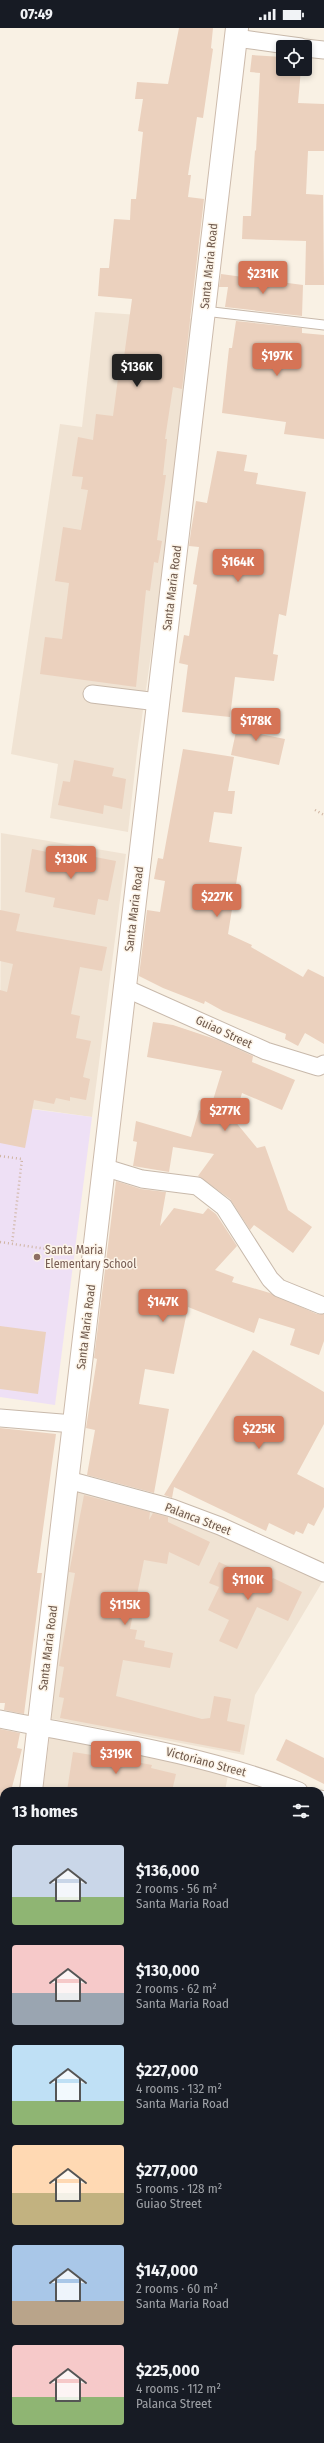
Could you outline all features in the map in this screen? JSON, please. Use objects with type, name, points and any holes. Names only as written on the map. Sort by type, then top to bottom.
[{"type":"main road","name":"Santa Maria Road","points":[[31,1787],[236,33]]},
{"type":"street","points":[[236,33],[276,42]]},
{"type":"street","points":[[312,49],[324,50]]},
{"type":"street","points":[[92,694],[158,702]]},
{"type":"street","name":"Guiao Street","points":[[125,988],[266,1051],[296,1062],[318,1067],[324,1064]]},
{"type":"street","points":[[103,1167],[142,1179],[197,1186],[224,1207],[270,1279],[279,1288],[321,1305]]},
{"type":"street","points":[[0,1418],[74,1424]]},
{"type":"street","name":"Palanca Street","points":[[68,1480],[172,1508],[220,1526],[324,1572]]},
{"type":"street","name":"Victoriano Street","points":[[0,1719],[156,1749],[260,1776],[289,1787]]},
{"type":"lane","points":[[204,311],[324,325]]},
{"type":"path","points":[[315,810],[324,815]]},
{"type":"path","points":[[0,1156],[22,1159],[12,1244]]},
{"type":"path","points":[[0,1242],[94,1256]]},
{"type":"shaded area","points":[[95,312],[199,319],[137,752],[128,832],[50,818],[58,764],[11,754],[60,424],[82,427]]},
{"type":"shaded area","points":[[1,833],[126,854],[92,1117],[0,1104]]},
{"type":"shaded area","name":"Santa Maria Elementary School","points":[[0,1105],[92,1117],[55,1405],[0,1397]]},
{"type":"shaded area","points":[[78,1487],[136,1498],[324,1579],[255,1695],[244,1755],[48,1718]]},
{"type":"shaded area","points":[[51,1725],[230,1764],[226,1787],[43,1787]]},
{"type":"building","points":[[179,28],[213,28],[211,48],[213,49],[203,118],[197,117],[188,175],[191,175],[188,197],[204,199],[182,389],[173,387],[165,439],[167,439],[163,475],[166,475],[157,540],[162,541],[158,563],[154,562],[150,591],[146,590],[136,687],[40,674],[45,637],[62,639],[69,583],[55,581],[63,527],[81,530],[88,490],[81,489],[83,477],[72,476],[78,437],[93,440],[96,414],[113,416],[121,356],[124,357],[132,299],[98,296],[100,268],[109,268],[114,219],[130,220],[131,199],[136,199],[143,132],[138,131],[143,99],[135,99],[137,82],[168,84]]},
{"type":"building","points":[[252,55],[276,57],[276,76],[300,76],[298,103],[324,104],[324,151],[308,151],[306,194],[323,195],[324,285],[305,285],[306,241],[242,239],[243,216],[251,216],[260,73],[250,72]]},
{"type":"building","points":[[221,274],[303,285],[302,316],[225,307],[228,287],[219,287]]},
{"type":"building","points":[[236,321],[302,328],[302,333],[324,335],[324,439],[284,434],[286,422],[222,413],[229,348],[232,348]]},
{"type":"building","points":[[217,451],[247,455],[244,471],[258,473],[256,484],[306,492],[286,616],[279,614],[273,654],[278,655],[274,681],[235,677],[230,717],[182,712],[188,665],[179,663],[184,635],[189,636],[197,585],[193,584],[199,547],[189,546],[196,501],[207,503]]},
{"type":"building","points":[[240,713],[258,717],[255,733],[285,739],[279,765],[231,755]]},
{"type":"building","points":[[183,749],[234,757],[228,791],[235,791],[232,814],[214,812],[209,842],[242,847],[228,934],[252,945],[251,947],[303,977],[308,969],[324,977],[324,1044],[305,1033],[298,1046],[285,1039],[286,1034],[223,1011],[205,1001],[204,1004],[163,988],[139,976],[147,910],[160,912],[165,881],[154,879],[158,858],[163,859]]},
{"type":"building","points":[[74,760],[114,768],[112,776],[126,779],[122,809],[104,805],[103,814],[58,805],[63,781],[70,782]]},
{"type":"building","points":[[32,849],[63,855],[64,851],[116,861],[108,901],[98,899],[95,915],[53,907],[55,898],[25,892]]},
{"type":"building","points":[[0,910],[20,914],[16,931],[107,947],[102,971],[80,967],[71,1014],[80,1016],[76,1038],[91,1041],[83,1077],[90,1079],[86,1100],[70,1097],[70,1101],[56,1098],[54,1104],[34,1100],[25,1148],[0,1143],[0,990],[7,992],[13,964],[0,961]]},
{"type":"building","points":[[153,1022],[173,1025],[218,1040],[253,1056],[252,1062],[295,1080],[282,1110],[242,1093],[234,1120],[257,1148],[265,1146],[288,1210],[312,1227],[293,1253],[254,1225],[250,1230],[230,1199],[198,1176],[214,1154],[173,1147],[169,1172],[133,1166],[137,1142],[133,1141],[136,1121],[191,1137],[199,1110],[209,1113],[222,1071],[147,1057]]},
{"type":"building","points":[[116,1181],[141,1189],[166,1192],[160,1226],[174,1208],[203,1214],[208,1208],[216,1214],[237,1246],[215,1270],[234,1277],[232,1282],[270,1293],[317,1314],[324,1314],[324,1341],[319,1355],[290,1345],[295,1329],[259,1318],[254,1333],[188,1307],[174,1374],[145,1369],[139,1404],[169,1409],[154,1493],[87,1475],[95,1430],[86,1428],[97,1359],[94,1358]]},
{"type":"building","points":[[0,1326],[46,1332],[38,1394],[0,1389]]},
{"type":"building","points":[[253,1350],[324,1392],[324,1424],[297,1474],[324,1488],[324,1507],[314,1526],[308,1523],[303,1534],[296,1531],[294,1535],[269,1523],[266,1531],[174,1487],[172,1498],[164,1495]]},
{"type":"building","points":[[0,1428],[56,1434],[37,1573],[42,1573],[24,1714],[4,1710],[5,1703],[0,1703]]},
{"type":"building","points":[[84,1495],[150,1512],[149,1520],[153,1513],[168,1517],[168,1522],[210,1542],[199,1566],[169,1552],[167,1564],[144,1560],[130,1629],[137,1630],[135,1639],[145,1641],[144,1647],[173,1653],[170,1668],[123,1660],[116,1696],[202,1719],[210,1718],[214,1696],[231,1699],[227,1721],[245,1725],[240,1752],[60,1718],[64,1698],[59,1697],[64,1667],[59,1666],[75,1573],[69,1572]]},
{"type":"building","points":[[219,1562],[269,1585],[273,1578],[302,1592],[288,1621],[257,1607],[237,1649],[219,1641],[229,1620],[208,1610],[219,1587],[209,1583]]},
{"type":"building","points":[[0,1729],[20,1733],[17,1748],[22,1749],[12,1787],[0,1787]]},
{"type":"building","points":[[286,1739],[324,1758],[324,1784],[276,1760]]},
{"type":"building","points":[[73,1752],[152,1765],[151,1768],[176,1774],[173,1787],[68,1787]]},
{"type":"place","name":"Santa Maria Elementary School","points":[[37,1257]]}]
